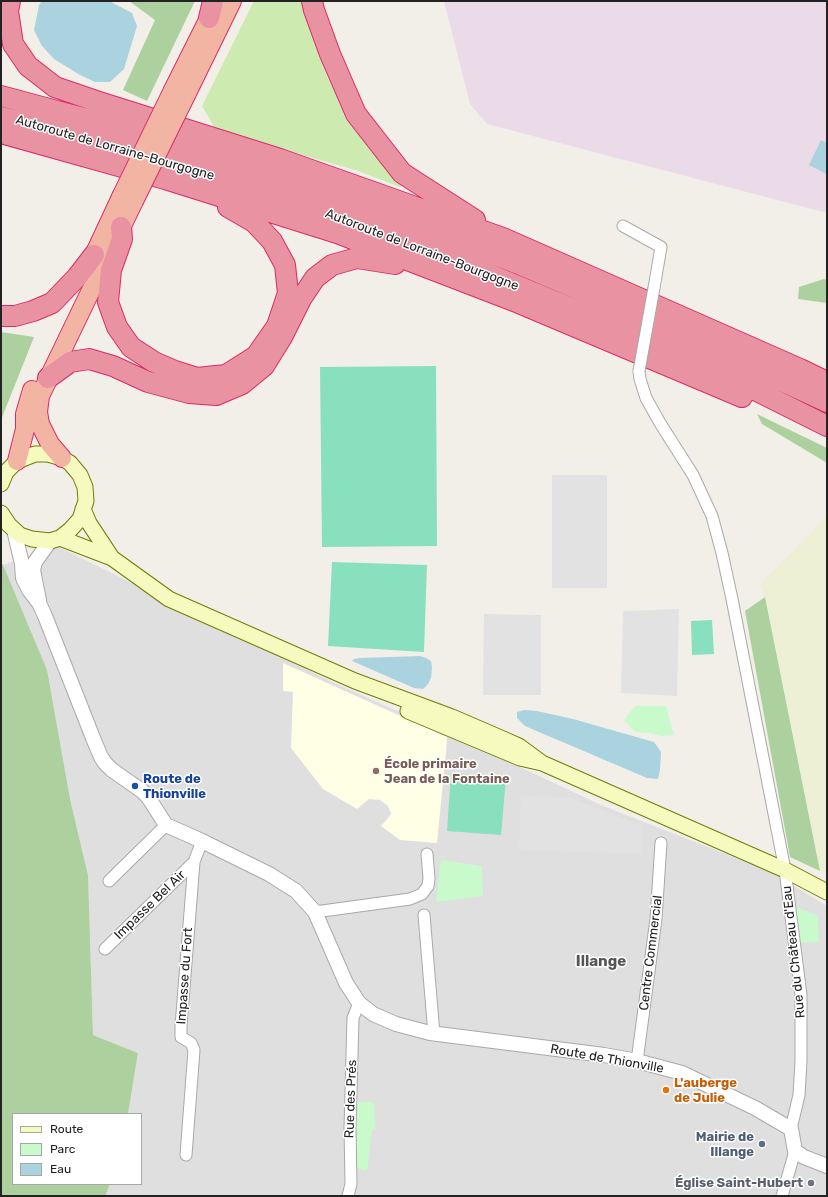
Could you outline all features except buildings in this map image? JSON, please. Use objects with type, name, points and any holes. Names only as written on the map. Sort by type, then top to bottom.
[{"type":"highway","points":[[10,1],[8,11],[13,44],[28,66],[55,87],[280,159],[503,238],[764,352],[827,382]]},
{"type":"highway","points":[[180,92],[211,9],[216,10],[220,1]]},
{"type":"highway","points":[[1,316],[15,316],[33,311],[52,303],[77,277],[94,255],[127,199],[180,92],[232,1]]},
{"type":"highway","points":[[312,1],[330,54],[356,114],[402,172],[503,238]]},
{"type":"highway","name":"Autoroute de Lorraine-Bourgogne","points":[[1,96],[128,130],[198,151],[339,197],[431,230],[521,264],[696,341],[827,402]]},
{"type":"highway","name":"Autoroute de Lorraine-Bourgogne","points":[[1,117],[62,132],[191,168],[341,217],[424,247],[691,358],[827,426]]},
{"type":"highway","points":[[6,135],[172,180],[337,233],[519,303],[777,412],[827,437]]},
{"type":"highway","points":[[127,199],[122,227],[122,239],[111,270],[108,302],[117,327],[131,347],[154,362],[197,378],[226,374],[256,356],[277,326],[288,293],[285,265],[272,241],[254,222],[226,206],[172,180]]},
{"type":"highway","points":[[62,458],[50,444],[40,424],[38,412],[40,396],[122,227]]},
{"type":"highway","points":[[6,473],[25,429],[25,414],[30,396],[94,255]]},
{"type":"highway","points":[[48,378],[70,362],[89,359],[113,366],[148,382],[189,393],[216,395],[242,384],[264,366],[282,337],[301,299],[315,278],[332,265],[357,258],[401,265],[519,303]]},
{"type":"main road","points":[[6,473],[35,454],[48,454],[62,458],[70,463],[80,475],[85,487],[86,501],[80,519],[70,530],[55,540]]},
{"type":"main road","points":[[83,508],[89,523],[112,558]]},
{"type":"main road","points":[[5,520],[20,535],[32,540],[55,540],[112,558],[169,599],[355,681],[452,717],[519,746],[542,763]]},
{"type":"main road","points":[[355,681],[389,702],[520,758],[542,763],[785,870],[827,892]]},
{"type":"main road","points":[[436,723],[447,723],[452,717]]},
{"type":"street","name":"Rue du Château d'Eau","points":[[624,226],[660,247],[639,371],[640,380],[646,398],[660,423],[693,474],[712,516],[732,599],[785,870],[801,995],[801,1061],[799,1095],[791,1129]]},
{"type":"street","points":[[5,520],[22,564],[23,578],[29,590],[39,603]]},
{"type":"street","points":[[55,540],[35,562],[33,570],[39,603],[101,757],[112,770],[142,790],[166,825],[109,881]]},
{"type":"street","name":"Route de Thionville","points":[[166,825],[202,840],[269,874],[296,891],[315,912],[346,983],[359,1003],[373,1014],[396,1024],[434,1034],[604,1055],[637,1061],[682,1073],[755,1108],[791,1129]]},
{"type":"street","name":"Impasse du Fort","points":[[186,1155],[194,1050],[191,1043],[181,1037],[181,1026],[194,862],[202,840]]},
{"type":"street","name":"Centre Commercial","points":[[637,1061],[656,919],[661,844]]},
{"type":"street","points":[[315,912],[410,899],[422,894],[428,886],[429,878],[427,854]]},
{"type":"street","name":"Impasse Bel Air","points":[[105,949],[194,862]]},
{"type":"street","points":[[424,915],[434,1034]]},
{"type":"street","name":"Rue des Prés","points":[[348,1196],[351,1184],[350,1128],[354,1018],[359,1003]]},
{"type":"street","points":[[782,1196],[795,1151],[791,1129]]},
{"type":"street","points":[[795,1151],[804,1157],[827,1166]]},
{"type":"shaded area","points":[[444,1],[827,1],[827,213],[487,124],[470,104]]},
{"type":"shaded area","points":[[552,475],[607,475],[607,588],[552,588]]},
{"type":"shaded area","points":[[827,512],[827,875],[820,871],[765,597],[759,585],[820,523]]},
{"type":"shaded area","points":[[57,546],[330,681],[449,734],[601,805],[771,872],[827,906],[827,1196],[105,1196],[110,1185],[142,1185],[142,1113],[128,1113],[138,1053],[93,1035],[88,875],[70,799],[3,565]]},
{"type":"shaded area","points":[[679,609],[677,696],[621,693],[623,611]]},
{"type":"shaded area","points":[[484,614],[541,615],[541,695],[483,695]]},
{"type":"shaded area","name":"École primaire Jean de la Fontaine","points":[[283,663],[447,737],[437,843],[400,840],[381,826],[391,813],[388,806],[380,800],[369,799],[357,809],[323,789],[291,748],[293,692],[283,691]]},
{"type":"shaded area","points":[[521,796],[569,797],[642,826],[641,854],[519,850]]},
{"type":"green space","points":[[129,1],[195,1],[147,101],[123,90],[155,20]]},
{"type":"green space","points":[[254,1],[305,1],[312,34],[327,76],[344,109],[404,183],[400,187],[358,171],[216,130],[202,106]]},
{"type":"green space","points":[[824,279],[827,280],[827,303],[798,299],[799,287]]},
{"type":"green space","points":[[1,332],[34,337],[1,420]]},
{"type":"green space","points":[[436,366],[437,546],[322,547],[320,367]]},
{"type":"green space","points":[[757,414],[827,448],[827,463],[762,424]]},
{"type":"green space","points":[[1,562],[47,670],[70,799],[88,875],[93,1035],[138,1053],[128,1113],[12,1113],[12,1185],[110,1185],[105,1196],[1,1196]]},
{"type":"green space","points":[[332,562],[427,565],[424,652],[328,646]]},
{"type":"green space","points":[[765,597],[820,871],[790,857],[745,611]]},
{"type":"green space","points":[[712,620],[714,654],[692,655],[691,621]]},
{"type":"green space","points":[[635,706],[666,706],[674,735],[661,736],[650,733],[635,732],[624,720]]},
{"type":"green space","points":[[451,773],[506,778],[501,835],[447,831]]},
{"type":"green space","points":[[441,860],[482,866],[483,896],[436,902]]},
{"type":"green space","points":[[794,906],[818,916],[819,942],[798,943]]},
{"type":"green space","points":[[356,1102],[371,1102],[374,1105],[375,1129],[372,1130],[367,1171],[356,1168],[354,1133]]},
{"type":"water","points":[[42,1],[109,1],[132,13],[137,26],[124,69],[110,82],[95,82],[80,75],[54,59],[42,46],[34,30],[39,5]]},
{"type":"water","points":[[821,140],[827,143],[827,174],[809,165]]},
{"type":"water","points":[[420,656],[431,661],[432,668],[431,678],[423,689],[414,688],[352,661],[360,658]]},
{"type":"water","points":[[524,710],[537,711],[573,719],[654,742],[661,752],[658,779],[647,778],[525,726],[517,718],[517,712]]},
{"type":"place","name":"École primaire Jean de la Fontaine","points":[[376,771]]},
{"type":"place","name":"Route de Thionville","points":[[135,786]]},
{"type":"place","name":"L'auberge de Julie","points":[[666,1090]]},
{"type":"place","name":"Mairie de Illange","points":[[762,1144]]},
{"type":"place","name":"Église Saint-Hubert","points":[[811,1183]]},
{"type":"district","name":"Illange","points":[[601,962]]}]
